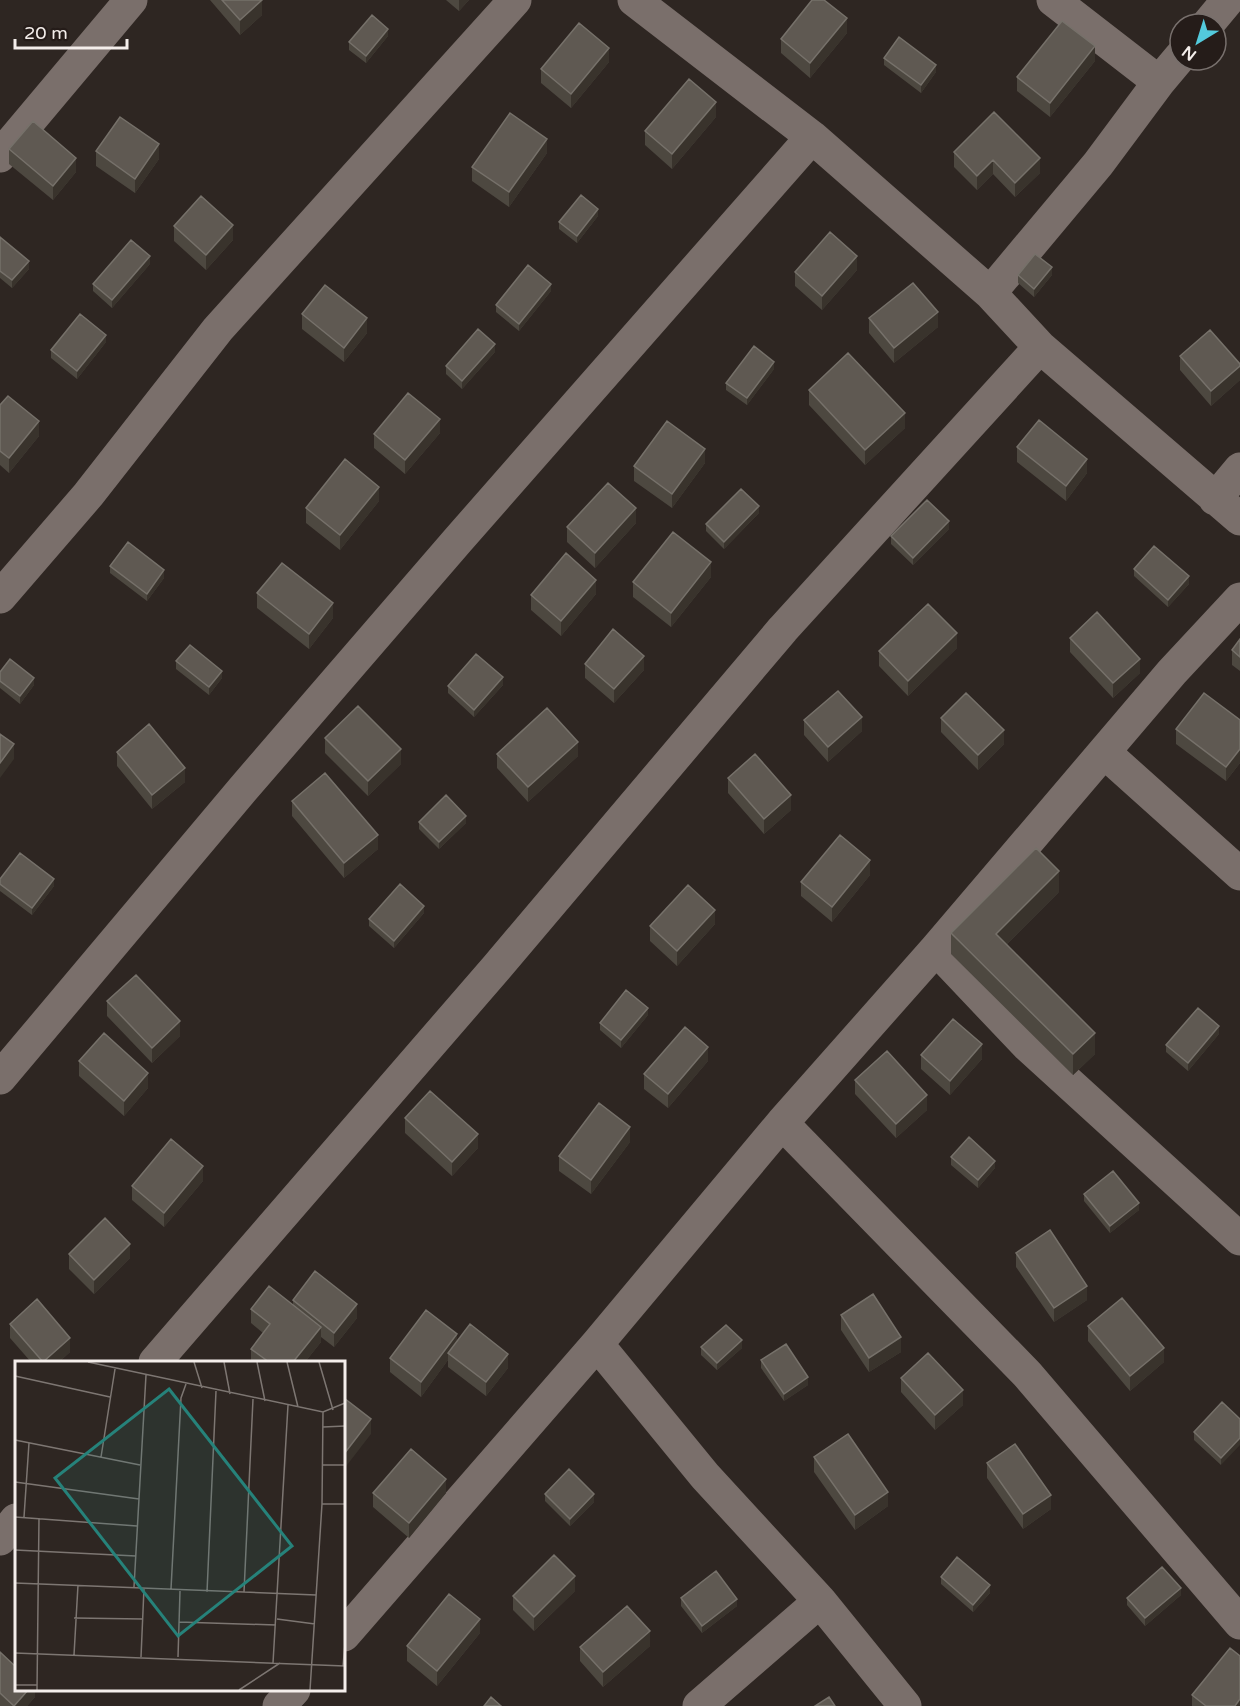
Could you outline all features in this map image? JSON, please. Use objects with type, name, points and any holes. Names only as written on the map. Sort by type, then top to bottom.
[{"type":"street","points":[[0,156],[131,0]]},
{"type":"street","points":[[0,597],[88,495],[218,330],[516,0]]},
{"type":"street","points":[[634,0],[812,136],[990,293],[1040,347],[1228,509],[1240,470]]},
{"type":"street","points":[[1053,0],[1159,82]]},
{"type":"street","points":[[1218,12],[1228,0]]},
{"type":"street","points":[[990,293],[1098,164],[1168,71]]},
{"type":"street","points":[[0,1078],[243,789],[812,136]]},
{"type":"street","points":[[156,1361],[497,967],[783,629],[1040,347]]},
{"type":"street","points":[[345,1634],[597,1344],[782,1123],[936,949],[1172,672],[1240,599]]},
{"type":"street","points":[[1104,752],[1240,874]]},
{"type":"street","points":[[936,949],[1027,1045],[1240,1239]]},
{"type":"street","points":[[782,1123],[1027,1374],[1240,1623]]},
{"type":"street","points":[[597,1344],[705,1476],[820,1601],[905,1706]]},
{"type":"street","points":[[0,1539],[15,1521]]},
{"type":"street","points":[[699,1706],[820,1601]]},
{"type":"street","points":[[279,1706],[292,1691]]},
{"type":"building","points":[[222,0],[262,0],[240,20]]},
{"type":"building","points":[[812,0],[824,0],[847,18],[810,63],[781,39]]},
{"type":"building","points":[[372,15],[388,29],[366,56],[349,42]]},
{"type":"building","points":[[1062,21],[1095,46],[1050,103],[1017,77]]},
{"type":"building","points":[[579,23],[609,48],[571,94],[541,69]]},
{"type":"building","points":[[899,37],[936,65],[921,85],[884,58]]},
{"type":"building","points":[[689,79],[716,102],[672,154],[645,131]]},
{"type":"building","points":[[994,112],[1040,158],[1015,183],[993,160],[977,176],[954,152]]},
{"type":"building","points":[[510,113],[547,139],[509,192],[472,167]]},
{"type":"building","points":[[120,117],[159,144],[135,179],[96,151]]},
{"type":"building","points":[[33,121],[76,158],[53,186],[9,149]]},
{"type":"building","points":[[581,195],[598,209],[577,236],[559,222]]},
{"type":"building","points":[[201,196],[233,225],[206,255],[174,226]]},
{"type":"building","points":[[830,232],[857,256],[822,296],[795,272]]},
{"type":"building","points":[[0,237],[29,261],[12,280],[0,271]]},
{"type":"building","points":[[131,240],[150,256],[112,300],[93,284]]},
{"type":"building","points":[[1035,254],[1052,267],[1034,289],[1018,275]]},
{"type":"building","points":[[528,265],[551,284],[519,324],[496,305]]},
{"type":"building","points":[[913,283],[938,312],[894,348],[869,318]]},
{"type":"building","points":[[325,285],[367,318],[344,348],[302,314]]},
{"type":"building","points":[[80,314],[106,335],[77,371],[51,350]]},
{"type":"building","points":[[478,329],[495,344],[462,381],[446,366]]},
{"type":"building","points":[[1210,330],[1240,364],[1211,391],[1180,356]]},
{"type":"building","points":[[754,346],[774,362],[747,398],[726,383]]},
{"type":"building","points":[[848,353],[905,413],[865,450],[809,390]]},
{"type":"building","points":[[408,393],[440,419],[405,460],[374,434]]},
{"type":"building","points":[[8,396],[39,421],[9,458],[0,451],[0,405]]},
{"type":"building","points":[[1039,420],[1087,459],[1066,486],[1017,447]]},
{"type":"building","points":[[667,421],[705,449],[672,494],[634,466]]},
{"type":"building","points":[[345,459],[379,487],[340,535],[306,508]]},
{"type":"building","points":[[608,483],[636,508],[595,553],[567,527]]},
{"type":"building","points":[[741,489],[759,506],[724,542],[706,524]]},
{"type":"building","points":[[927,500],[949,521],[913,558],[891,536]]},
{"type":"building","points":[[673,532],[711,562],[671,613],[633,582]]},
{"type":"building","points":[[128,542],[164,570],[147,594],[110,566]]},
{"type":"building","points":[[1154,546],[1189,576],[1168,600],[1134,569]]},
{"type":"building","points":[[566,553],[596,580],[561,621],[531,595]]},
{"type":"building","points":[[282,563],[333,603],[309,634],[257,593]]},
{"type":"building","points":[[928,604],[957,633],[908,681],[879,651]]},
{"type":"building","points":[[1097,612],[1140,659],[1113,683],[1070,638]]},
{"type":"building","points":[[613,629],[644,656],[614,689],[585,664]]},
{"type":"building","points":[[1240,639],[1240,657],[1232,650]]},
{"type":"building","points":[[190,645],[222,671],[209,687],[176,661]]},
{"type":"building","points":[[476,654],[503,677],[474,710],[448,686]]},
{"type":"building","points":[[10,659],[34,678],[20,696],[0,681],[0,672]]},
{"type":"building","points":[[838,691],[862,717],[828,747],[804,720]]},
{"type":"building","points":[[966,693],[1004,730],[978,755],[941,718]]},
{"type":"building","points":[[1204,693],[1240,720],[1240,749],[1226,767],[1176,729]]},
{"type":"building","points":[[358,706],[401,749],[368,781],[325,738]]},
{"type":"building","points":[[547,708],[578,742],[528,787],[497,754]]},
{"type":"building","points":[[149,724],[185,768],[152,795],[117,752]]},
{"type":"building","points":[[0,734],[14,744],[0,763]]},
{"type":"building","points":[[755,754],[791,795],[764,819],[728,778]]},
{"type":"building","points":[[325,773],[378,835],[344,863],[292,801]]},
{"type":"building","points":[[446,795],[466,816],[439,842],[419,822]]},
{"type":"building","points":[[840,835],[870,860],[832,907],[801,882]]},
{"type":"building","points":[[1036,848],[1059,871],[996,934],[1095,1033],[1073,1054],[951,933]]},
{"type":"building","points":[[20,853],[54,879],[32,908],[0,884],[0,879]]},
{"type":"building","points":[[400,884],[424,906],[394,941],[369,919]]},
{"type":"building","points":[[688,885],[715,910],[677,951],[650,926]]},
{"type":"building","points":[[136,975],[180,1021],[152,1048],[107,1001]]},
{"type":"building","points":[[626,990],[648,1008],[621,1040],[600,1023]]},
{"type":"building","points":[[1198,1008],[1219,1026],[1188,1063],[1166,1045]]},
{"type":"building","points":[[953,1019],[982,1044],[950,1081],[921,1055]]},
{"type":"building","points":[[685,1027],[708,1047],[668,1094],[644,1074]]},
{"type":"building","points":[[104,1033],[148,1073],[124,1101],[79,1061]]},
{"type":"building","points":[[887,1051],[927,1095],[896,1124],[855,1080]]},
{"type":"building","points":[[430,1091],[478,1134],[452,1162],[405,1118]]},
{"type":"building","points":[[599,1103],[630,1127],[591,1180],[559,1156]]},
{"type":"building","points":[[969,1137],[995,1161],[978,1180],[951,1157]]},
{"type":"building","points":[[171,1139],[203,1166],[164,1213],[132,1186]]},
{"type":"building","points":[[1113,1171],[1139,1203],[1110,1226],[1084,1194]]},
{"type":"building","points":[[105,1218],[130,1244],[94,1280],[69,1254]]},
{"type":"building","points":[[1050,1230],[1087,1286],[1054,1308],[1016,1253]]},
{"type":"building","points":[[315,1271],[357,1304],[334,1333],[293,1300]]},
{"type":"building","points":[[269,1286],[321,1327],[294,1361],[268,1361],[251,1349],[270,1324],[251,1309]]},
{"type":"building","points":[[873,1294],[901,1337],[869,1358],[841,1315]]},
{"type":"building","points":[[1122,1298],[1164,1348],[1130,1376],[1088,1326]]},
{"type":"building","points":[[37,1299],[70,1338],[42,1361],[10,1324]]},
{"type":"building","points":[[426,1310],[457,1334],[421,1382],[390,1358]]},
{"type":"building","points":[[470,1324],[508,1354],[486,1382],[448,1353]]},
{"type":"building","points":[[726,1325],[742,1340],[717,1363],[701,1347]]},
{"type":"building","points":[[786,1344],[808,1377],[784,1394],[761,1360]]},
{"type":"building","points":[[928,1353],[963,1390],[935,1415],[901,1378]]},
{"type":"building","points":[[345,1399],[371,1419],[345,1453]]},
{"type":"building","points":[[1222,1402],[1240,1419],[1240,1438],[1221,1458],[1194,1432]]},
{"type":"building","points":[[848,1434],[888,1492],[855,1515],[814,1457]]},
{"type":"building","points":[[1015,1444],[1051,1495],[1023,1514],[987,1463]]},
{"type":"building","points":[[411,1449],[446,1479],[409,1523],[373,1493]]},
{"type":"building","points":[[569,1469],[594,1494],[570,1519],[545,1494]]},
{"type":"building","points":[[554,1555],[575,1576],[534,1617],[513,1596]]},
{"type":"building","points":[[957,1557],[990,1585],[973,1605],[941,1577]]},
{"type":"building","points":[[1162,1567],[1181,1588],[1145,1618],[1127,1598]]},
{"type":"building","points":[[716,1571],[737,1599],[702,1626],[681,1598]]},
{"type":"building","points":[[449,1594],[480,1619],[437,1671],[407,1646]]},
{"type":"building","points":[[627,1606],[650,1631],[603,1672],[580,1647]]},
{"type":"building","points":[[1230,1648],[1240,1656],[1240,1699],[1235,1706],[1206,1706],[1192,1695]]},
{"type":"building","points":[[0,1652],[15,1666],[15,1691],[27,1691],[14,1706],[0,1693]]},
{"type":"building","points":[[491,1697],[501,1706],[484,1706]]},
{"type":"building","points":[[829,1697],[835,1706],[815,1706]]}]
